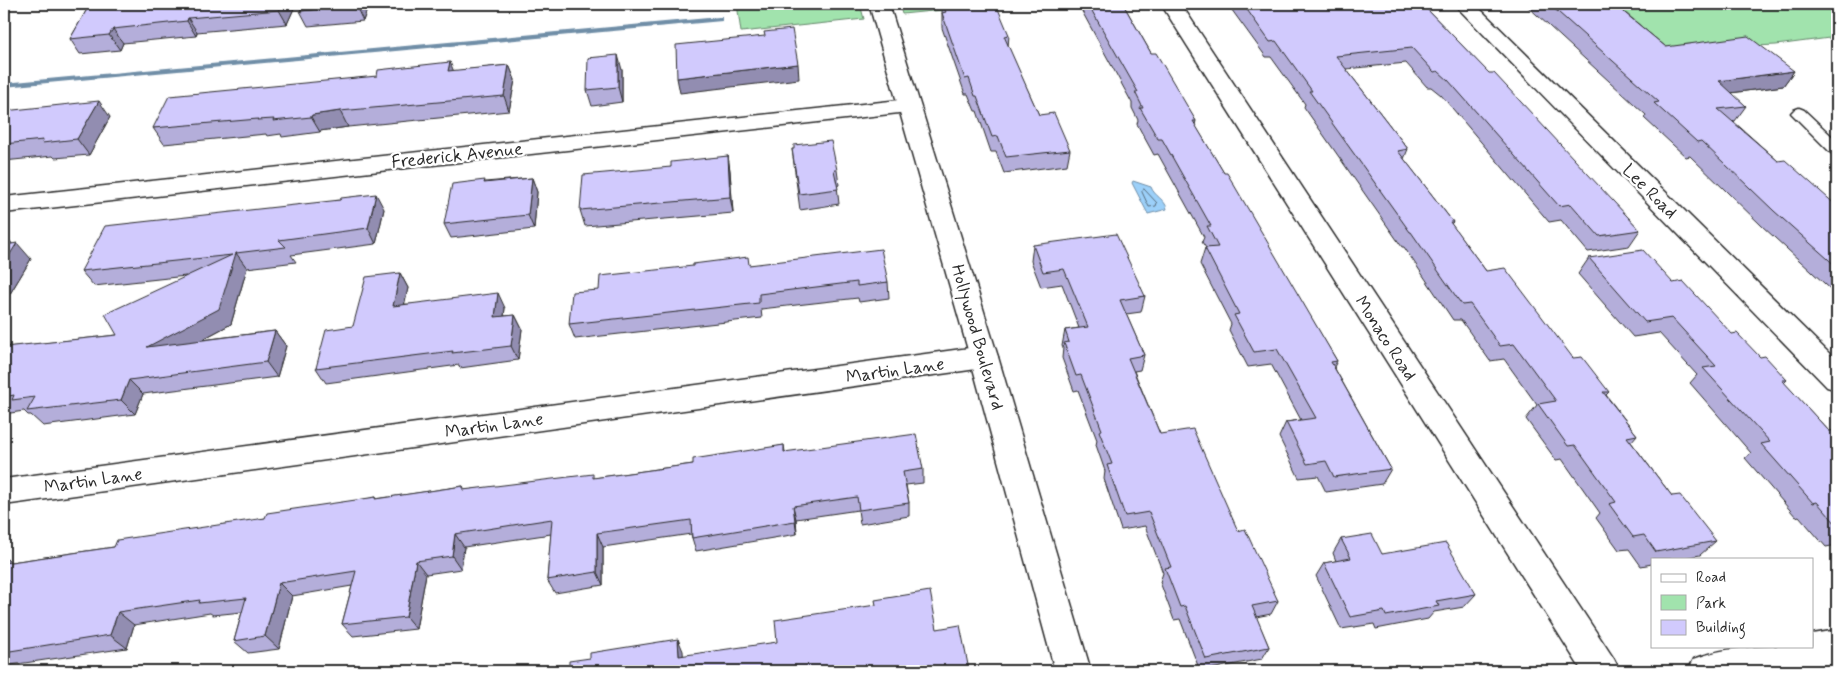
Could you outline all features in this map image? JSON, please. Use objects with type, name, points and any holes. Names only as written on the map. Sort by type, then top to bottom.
[{"type":"street","name":"Hollywood Boulevard","points":[[879,4],[984,357],[1073,671]]},
{"type":"street","name":"Monaco Road","points":[[1171,4],[1602,671]]},
{"type":"street","name":"Lee Road","points":[[1464,4],[1837,379]]},
{"type":"street","name":"Frederick Avenue","points":[[4,205],[909,106]]},
{"type":"street","name":"Martin Lane","points":[[4,492],[984,357]]},
{"type":"street","points":[[1706,671],[1837,646]]},
{"type":"lane","points":[[1799,113],[1837,149]]},
{"type":"green space","points":[[737,4],[860,4],[864,19],[741,32]]},
{"type":"green space","points":[[899,4],[1004,4],[902,14]]},
{"type":"green space","points":[[1616,4],[1837,4],[1837,37],[1776,45],[1668,50]]},
{"type":"water","points":[[1133,181],[1151,187],[1167,209],[1148,214],[1132,183]]},
{"type":"building","points":[[90,4],[282,4],[279,10],[188,18],[187,21],[113,29],[109,35],[70,39]]},
{"type":"building","points":[[303,4],[356,4],[356,6],[300,11]]},
{"type":"building","points":[[942,4],[996,4],[1009,35],[1004,36],[1039,115],[1054,113],[1070,150],[1006,157],[998,136],[992,137],[969,78],[965,79],[942,13],[946,12]]},
{"type":"building","points":[[1088,4],[1123,4],[1151,53],[1156,53],[1196,121],[1193,121],[1224,173],[1227,173],[1337,361],[1331,362],[1391,469],[1334,477],[1326,461],[1307,464],[1286,422],[1316,418],[1277,349],[1254,352],[1234,315],[1239,314],[1205,248],[1218,247],[1207,226],[1211,226],[1162,139],[1158,139],[1140,108],[1143,108],[1135,92],[1138,92]]},
{"type":"building","points":[[1243,4],[1422,4],[1489,73],[1494,73],[1640,230],[1599,236],[1571,204],[1559,206],[1448,80],[1438,71],[1434,72],[1412,48],[1336,56],[1408,149],[1398,151],[1453,222],[1450,222],[1486,271],[1505,268],[1573,358],[1582,357],[1609,392],[1603,392],[1637,435],[1627,437],[1672,496],[1680,495],[1716,541],[1656,552],[1644,535],[1633,537],[1609,504],[1616,502],[1575,445],[1568,446],[1538,404],[1556,401],[1514,344],[1500,346],[1470,304],[1462,305],[1309,91],[1312,91],[1276,41],[1270,42]]},
{"type":"building","points":[[1549,4],[1614,4],[1666,47],[1748,36],[1794,71],[1719,81],[1746,106],[1718,109],[1778,161],[1785,160],[1837,206],[1837,267],[1774,211],[1701,141],[1697,142],[1654,103],[1659,102]]},
{"type":"building","points":[[792,29],[798,64],[677,78],[676,45],[765,36],[764,32]]},
{"type":"building","points":[[618,55],[618,87],[587,90],[588,58]]},
{"type":"building","points":[[450,62],[448,71],[509,65],[504,96],[340,111],[312,115],[311,117],[273,121],[274,119],[258,119],[153,128],[169,96],[377,76],[378,70]]},
{"type":"building","points":[[99,101],[77,139],[42,143],[43,140],[4,144],[4,111]]},
{"type":"building","points":[[831,141],[837,170],[834,170],[838,189],[799,194],[792,149],[794,149],[794,145]]},
{"type":"building","points":[[728,156],[730,197],[580,210],[583,175],[671,167],[671,162]]},
{"type":"building","points":[[532,178],[528,215],[444,224],[452,184],[485,180],[484,183]]},
{"type":"building","points":[[376,194],[368,228],[279,240],[286,247],[236,253],[219,309],[147,347],[275,331],[266,362],[129,380],[121,400],[27,411],[35,397],[12,400],[14,395],[4,397],[4,347],[117,335],[105,314],[232,255],[81,271],[105,226],[340,200],[341,198]]},
{"type":"building","points":[[1116,234],[1145,296],[1120,300],[1144,355],[1128,358],[1160,434],[1193,429],[1238,531],[1245,529],[1278,601],[1252,606],[1269,647],[1206,659],[1185,606],[1180,607],[1165,568],[1171,567],[1149,512],[1125,516],[1107,465],[1112,464],[1099,431],[1102,430],[1081,375],[1076,376],[1064,343],[1069,342],[1065,330],[1088,327],[1064,269],[1043,272],[1033,245]]},
{"type":"building","points":[[9,240],[6,245],[17,243],[4,264],[4,241]]},
{"type":"building","points":[[881,249],[888,282],[857,286],[857,282],[759,294],[759,303],[569,324],[572,292],[599,290],[600,276],[693,266],[693,264],[748,257],[749,265]]},
{"type":"building","points":[[1643,250],[1673,283],[1683,281],[1732,334],[1737,333],[1760,357],[1765,356],[1787,380],[1782,380],[1829,431],[1837,430],[1837,525],[1817,502],[1813,503],[1761,444],[1770,442],[1703,368],[1716,366],[1672,318],[1645,322],[1589,258]]},
{"type":"building","points":[[400,273],[393,306],[498,293],[495,317],[515,315],[511,346],[452,353],[453,351],[316,368],[326,330],[353,326],[366,277]]},
{"type":"building","points":[[916,434],[923,469],[903,472],[909,503],[859,510],[857,497],[793,506],[795,521],[692,538],[691,520],[597,533],[597,572],[547,580],[552,519],[455,534],[452,556],[416,561],[406,617],[342,624],[356,571],[279,583],[265,636],[234,641],[246,598],[199,603],[200,600],[118,612],[110,635],[4,652],[4,563],[114,547],[117,540],[265,518],[267,513],[376,497],[375,499],[463,486],[463,490],[593,474],[593,478],[693,464],[693,459],[784,445],[784,452]]},
{"type":"building","points":[[1372,534],[1382,554],[1446,543],[1476,594],[1436,601],[1439,606],[1386,616],[1384,611],[1350,617],[1324,563],[1351,558],[1341,539]]},
{"type":"building","points":[[930,591],[937,629],[960,625],[969,670],[569,671],[569,661],[590,658],[590,653],[678,639],[679,656],[777,642],[775,620],[876,605],[875,600]]},
{"type":"waterway","points":[[4,85],[719,19]]}]
